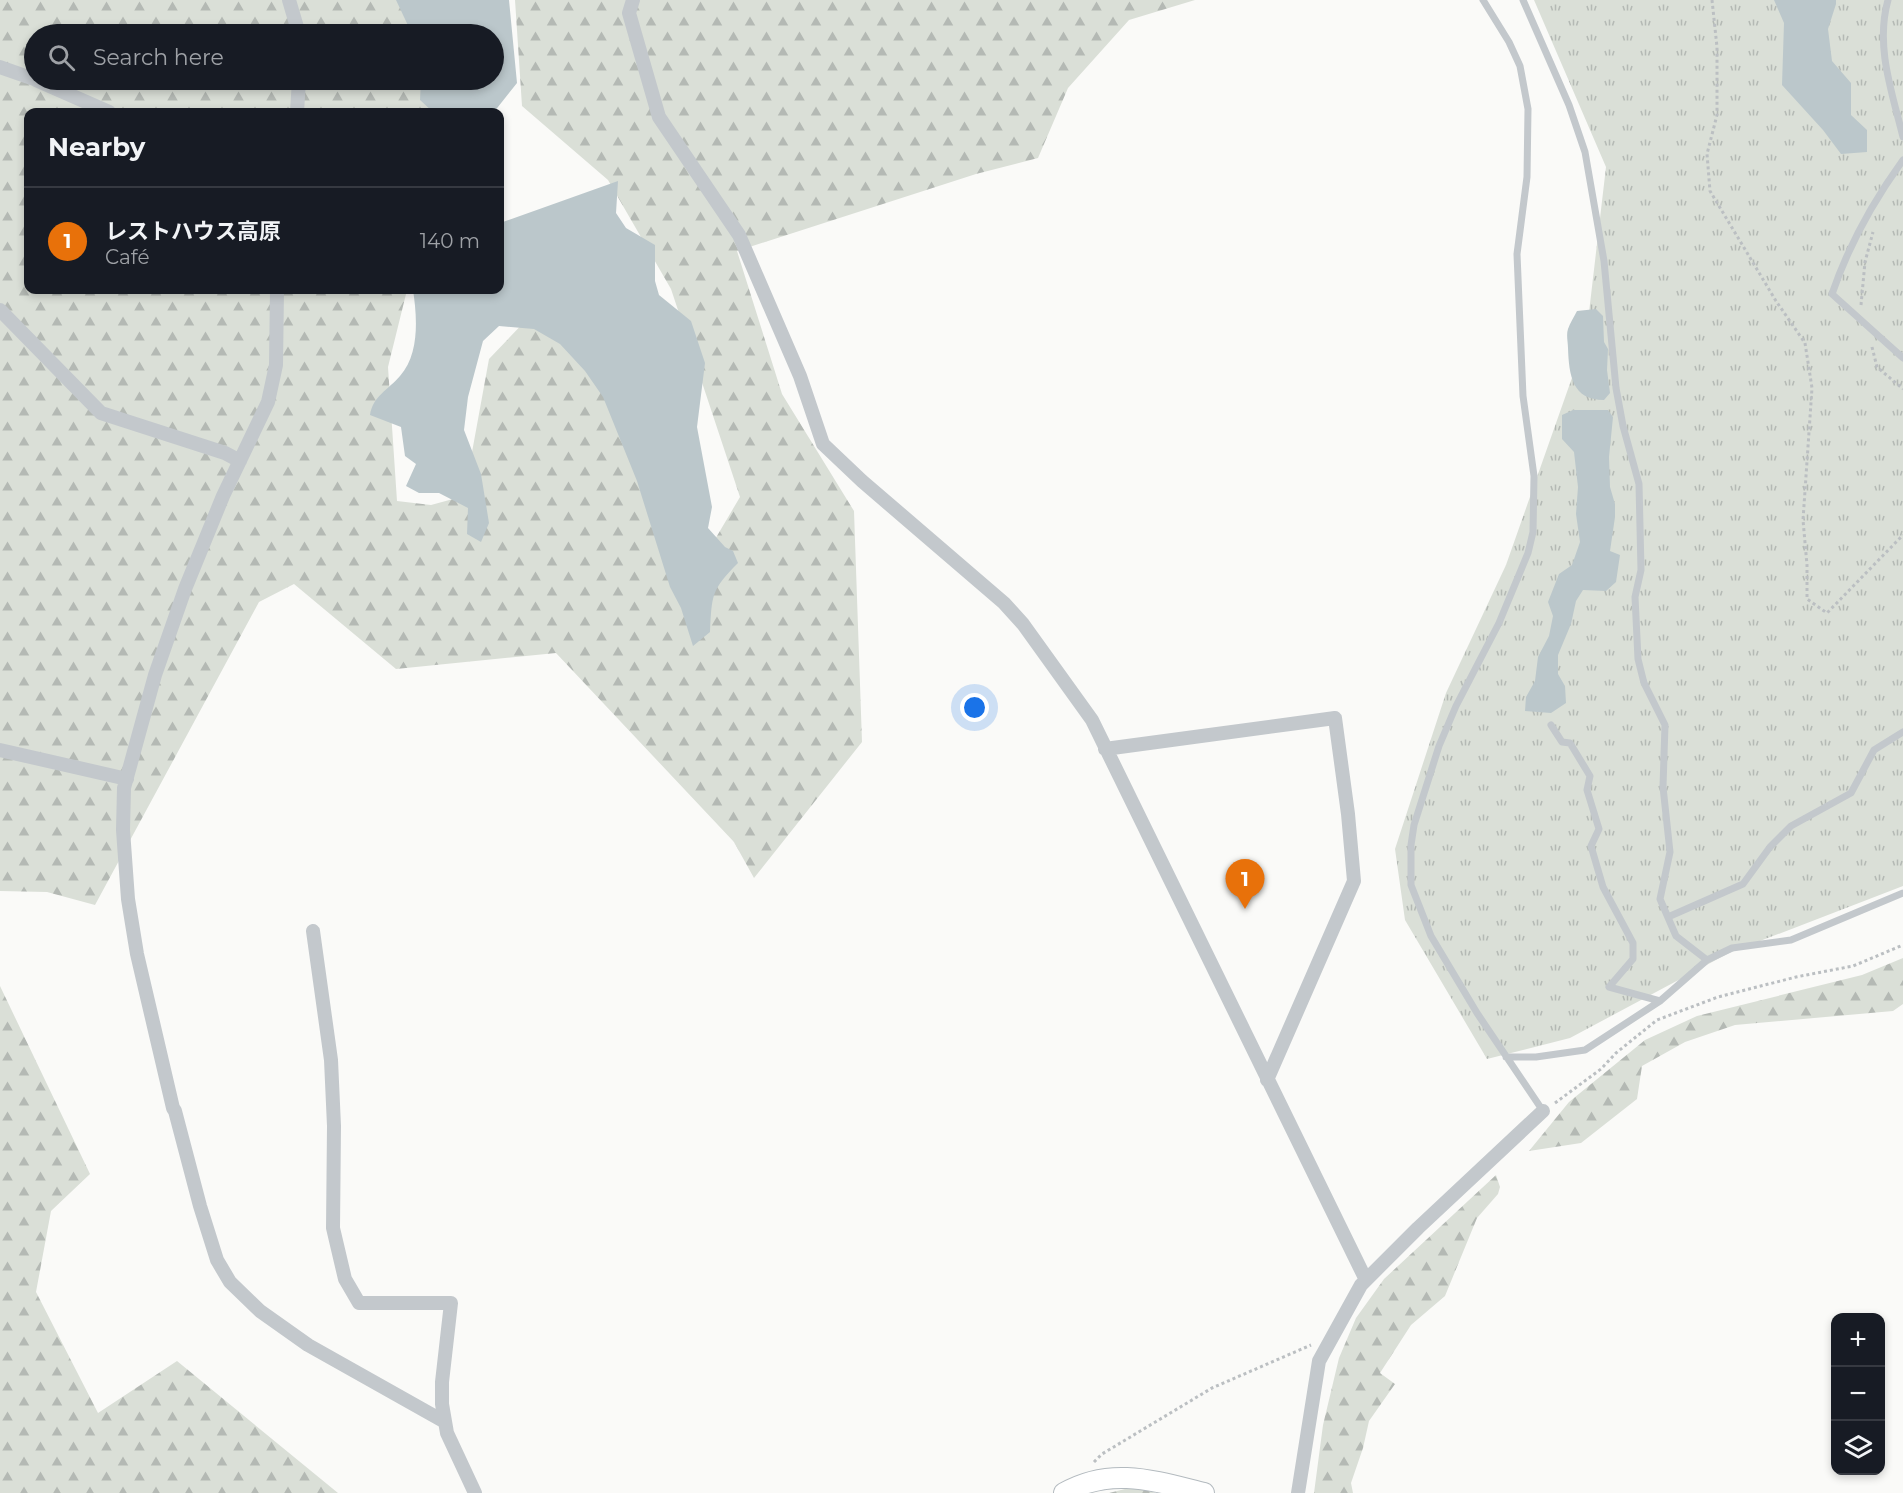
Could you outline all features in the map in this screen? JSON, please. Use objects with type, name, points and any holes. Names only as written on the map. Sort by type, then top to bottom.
[{"type":"main road","points":[[1064,1493],[1077,1485],[1105,1478],[1143,1478],[1204,1493]]},
{"type":"street","points":[[289,0],[296,24]]},
{"type":"street","points":[[633,0],[629,13],[659,117],[739,235],[800,376],[823,444],[862,481],[1004,603],[1023,624],[1092,720],[1366,1280]]},
{"type":"street","points":[[0,67],[24,75]]},
{"type":"street","points":[[60,90],[100,108]]},
{"type":"street","points":[[297,108],[298,90]]},
{"type":"street","points":[[277,294],[276,365],[268,402],[223,496],[185,589],[155,675],[124,788],[123,830],[128,899],[137,954],[172,1108],[176,1111],[200,1206],[217,1260],[230,1282],[260,1311],[308,1345],[445,1422]]},
{"type":"street","points":[[0,310],[101,413],[225,453],[240,461]]},
{"type":"street","points":[[1105,749],[1335,718],[1354,881],[1267,1080]]},
{"type":"street","points":[[0,750],[127,779]]},
{"type":"street","points":[[313,932],[331,1060],[334,1126],[333,1228],[345,1279],[359,1303],[451,1303],[442,1382],[442,1404],[447,1433],[475,1493]]},
{"type":"street","points":[[1298,1493],[1319,1361],[1344,1313],[1366,1280],[1418,1228],[1544,1111]]},
{"type":"lane","points":[[1483,0],[1509,42],[1520,66],[1528,109],[1527,177],[1517,254],[1523,396],[1534,476],[1533,532],[1528,553],[1499,623],[1456,706],[1439,746],[1414,825],[1411,845],[1411,885],[1431,936],[1477,1013],[1544,1111]]},
{"type":"lane","points":[[1523,0],[1569,105],[1585,152],[1604,261],[1616,388],[1623,426],[1639,484],[1641,570],[1635,597],[1638,659],[1644,683],[1665,725],[1663,787],[1670,852],[1660,899],[1676,936],[1707,960]]},
{"type":"lane","points":[[1888,0],[1883,18],[1883,56],[1903,137]]},
{"type":"lane","points":[[1903,160],[1888,181],[1843,263],[1832,294],[1903,358]]},
{"type":"lane","points":[[1551,725],[1562,742],[1570,743],[1590,776],[1587,790],[1599,829],[1591,846],[1603,887],[1633,943],[1633,959],[1609,987],[1660,1001]]},
{"type":"lane","points":[[1668,917],[1743,884],[1770,847],[1791,826],[1851,793],[1874,750],[1903,732]]},
{"type":"lane","points":[[1506,1057],[1536,1057],[1585,1050],[1660,1001],[1707,960],[1732,948],[1791,940],[1903,893]]},
{"type":"path","points":[[1712,0],[1717,47],[1717,115],[1707,154],[1710,191],[1776,302],[1805,342],[1812,388],[1803,520],[1807,599],[1827,613],[1903,535]]},
{"type":"path","points":[[1864,315],[1861,305],[1864,262],[1873,232]]},
{"type":"path","points":[[1872,346],[1877,367],[1903,389]]},
{"type":"path","points":[[1544,1111],[1601,1069],[1616,1053],[1657,1020],[1718,998],[1853,966],[1903,945]]},
{"type":"path","points":[[1088,1468],[1102,1454],[1212,1388],[1332,1336]]},
{"type":"green space","points":[[0,0],[410,0],[420,24],[24,24],[24,90],[446,90],[454,108],[24,108],[24,294],[406,294],[388,367],[397,501],[431,505],[464,496],[489,359],[530,316],[621,371],[688,585],[740,497],[671,289],[608,180],[522,106],[515,0],[1195,0],[1129,20],[1068,88],[1038,158],[976,174],[737,251],[782,394],[854,511],[862,742],[754,878],[734,842],[556,653],[396,669],[294,584],[259,602],[95,905],[47,892],[0,891]]},
{"type":"green space","points":[[1534,0],[1903,0],[1903,886],[1729,953],[1570,1038],[1487,1059],[1405,920],[1395,849],[1446,693],[1506,565],[1586,338],[1606,167]]},
{"type":"green space","points":[[1903,958],[1903,1004],[1893,1011],[1735,1025],[1685,1042],[1642,1066],[1637,1099],[1581,1143],[1529,1151],[1569,1102],[1645,1040],[1697,1016],[1862,975]]},
{"type":"green space","points":[[0,986],[90,1174],[51,1211],[36,1292],[98,1413],[177,1361],[338,1493],[0,1493]]},
{"type":"green space","points":[[1496,1175],[1500,1187],[1498,1194],[1477,1218],[1445,1296],[1411,1325],[1380,1373],[1395,1384],[1369,1421],[1351,1483],[1353,1493],[1314,1493],[1323,1425],[1339,1358],[1356,1318],[1384,1279]]},
{"type":"green space","points":[[1133,1487],[1156,1493],[1109,1493]]},
{"type":"shaded area","points":[[396,0],[509,0],[517,83],[497,108],[429,108],[420,100],[420,90],[504,90],[504,24],[407,24]]},
{"type":"shaded area","points":[[1774,0],[1836,0],[1828,29],[1832,61],[1851,83],[1851,115],[1867,130],[1867,152],[1841,154],[1823,130],[1782,85],[1784,23]]},
{"type":"shaded area","points":[[618,181],[616,213],[626,228],[655,245],[655,281],[659,295],[691,321],[705,363],[697,427],[712,507],[708,528],[725,547],[733,551],[738,563],[723,580],[715,594],[711,609],[710,632],[693,646],[681,608],[670,587],[637,481],[603,397],[585,371],[560,344],[534,329],[499,326],[483,341],[468,397],[464,430],[481,474],[489,523],[481,542],[467,534],[468,508],[439,493],[419,493],[406,486],[416,464],[405,456],[401,427],[370,415],[374,403],[400,376],[411,357],[416,334],[413,294],[504,294],[504,222]]},
{"type":"shaded area","points":[[1596,309],[1603,316],[1604,342],[1608,349],[1607,370],[1610,393],[1604,400],[1585,396],[1574,384],[1571,376],[1567,336],[1567,331],[1577,311]]},
{"type":"shaded area","points":[[1573,410],[1608,410],[1613,417],[1609,457],[1610,487],[1615,504],[1615,517],[1610,551],[1620,555],[1616,582],[1606,591],[1583,590],[1576,601],[1571,624],[1558,655],[1558,674],[1565,686],[1566,703],[1551,713],[1525,711],[1526,697],[1535,681],[1538,657],[1549,636],[1553,616],[1548,602],[1559,574],[1572,565],[1580,542],[1576,514],[1578,487],[1574,452],[1562,439],[1562,415]]},
{"type":"place","name":"レストハウス高原","points":[[1245,909]]}]
